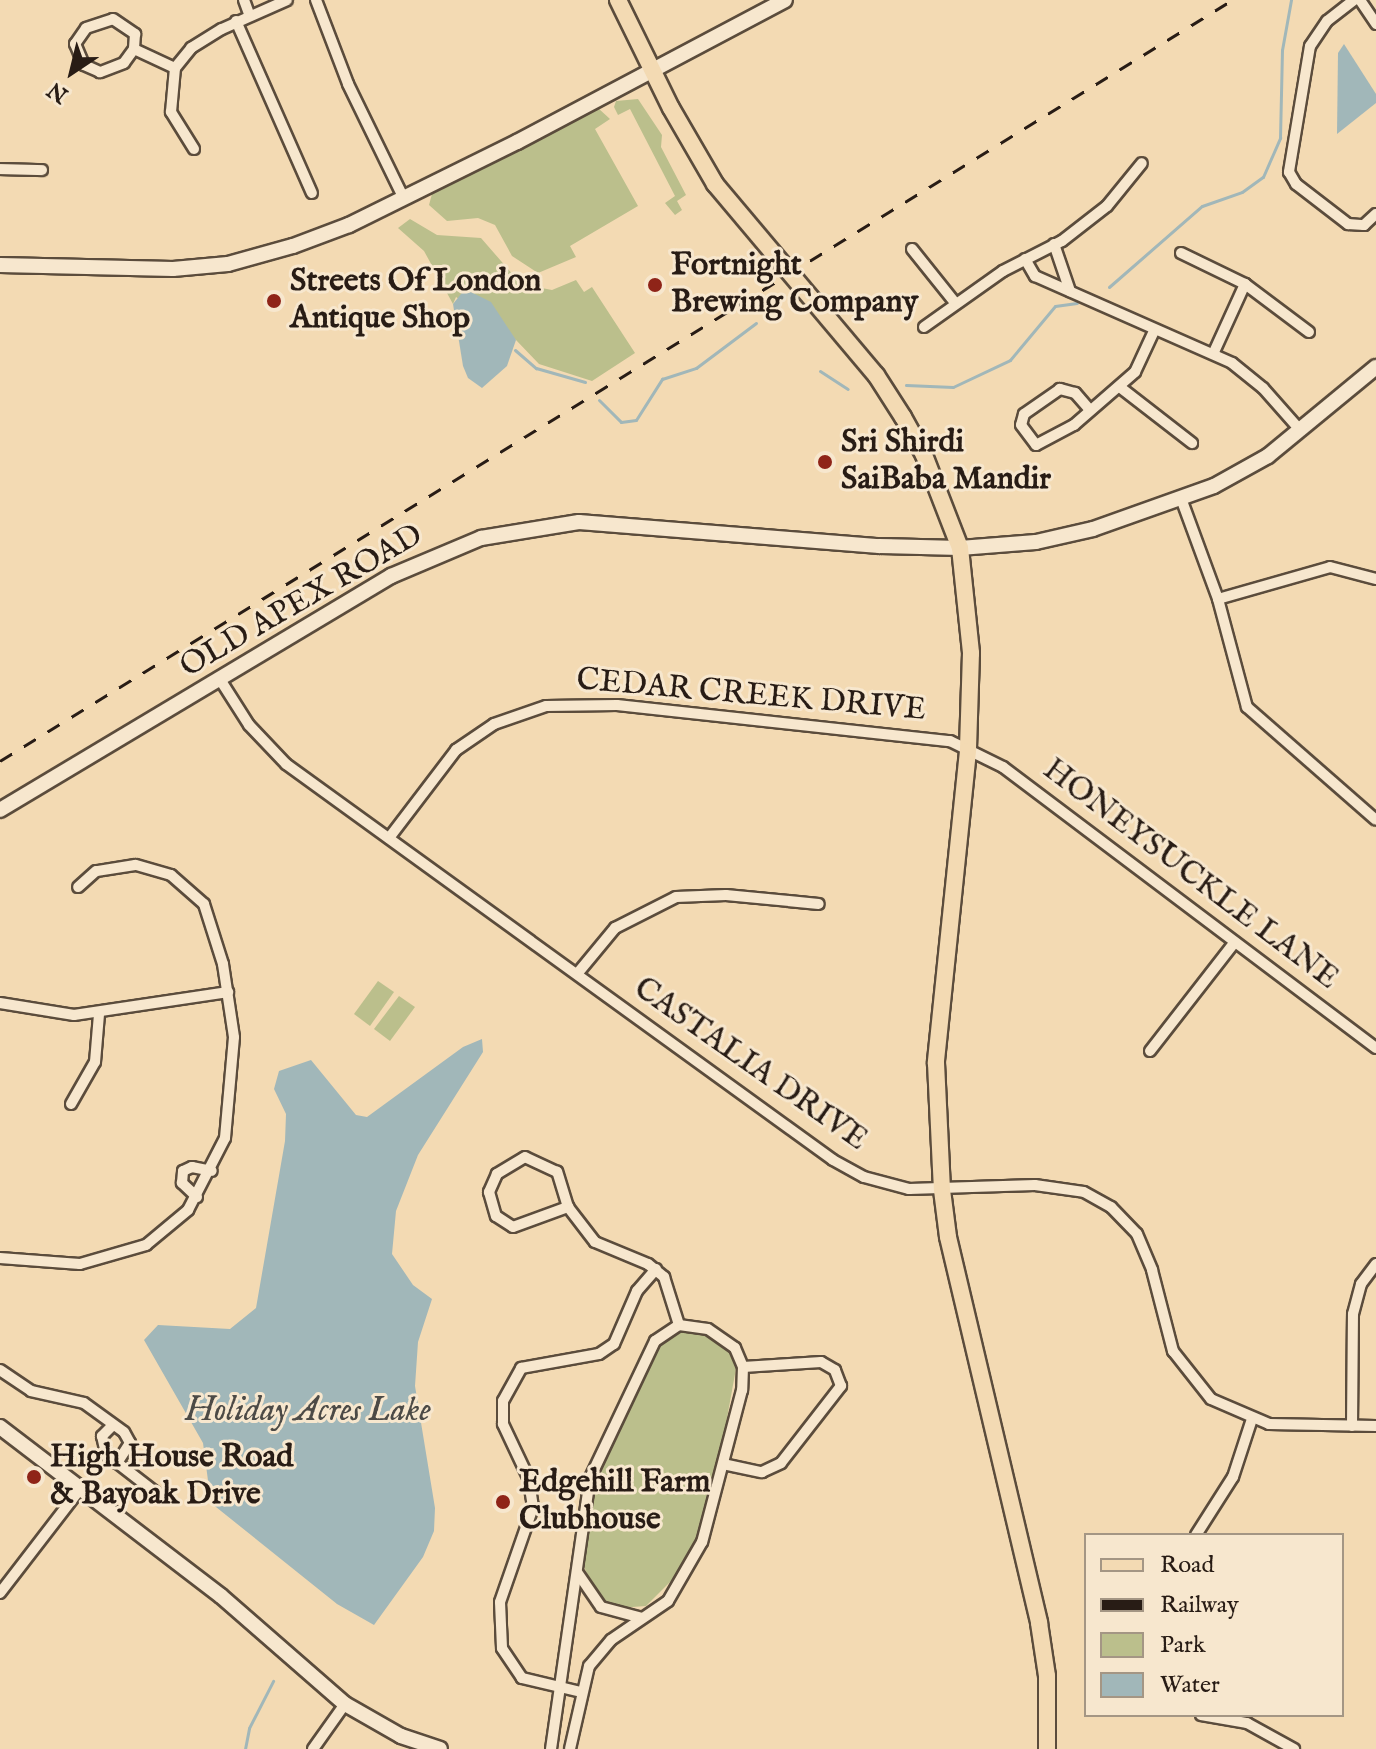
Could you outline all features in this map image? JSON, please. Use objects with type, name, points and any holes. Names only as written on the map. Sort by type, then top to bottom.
[{"type":"main road","points":[[618,0],[652,69],[727,200],[876,375],[924,455],[960,548],[971,638],[968,751],[936,1063],[942,1190],[951,1251],[1039,1623],[1047,1676],[1047,1749]]},
{"type":"main road","points":[[0,265],[173,269],[228,264],[293,246],[403,197],[785,0]]},
{"type":"main road","name":"OLD APEX ROAD","points":[[0,810],[221,681],[391,576],[502,532],[579,522],[960,548],[1036,542],[1182,501],[1268,456],[1376,367]]},
{"type":"main road","points":[[0,1427],[221,1596],[345,1704],[401,1736],[440,1749]]},
{"type":"street","points":[[244,0],[249,14]]},
{"type":"street","points":[[194,149],[171,112],[175,68],[191,48],[249,14],[287,0]]},
{"type":"street","points":[[316,0],[348,84],[403,197]]},
{"type":"street","points":[[1376,24],[1357,0],[1327,21],[1310,46],[1289,172],[1296,184],[1348,224],[1364,225],[1376,214]]},
{"type":"street","points":[[113,19],[135,34],[134,49],[124,63],[100,72],[84,65],[75,44],[86,28],[113,19]]},
{"type":"street","points":[[236,21],[312,193]]},
{"type":"street","points":[[134,49],[175,68]]},
{"type":"street","points":[[924,327],[1025,259],[1054,244],[1107,206],[1142,163]]},
{"type":"street","points":[[0,169],[42,170]]},
{"type":"street","points":[[1054,244],[1070,291]]},
{"type":"street","points":[[912,249],[956,304]]},
{"type":"street","points":[[1181,253],[1245,284],[1309,332]]},
{"type":"street","points":[[1025,259],[1035,276],[1154,331],[1214,352],[1263,388],[1301,431]]},
{"type":"street","points":[[1214,352],[1245,284]]},
{"type":"street","points":[[1090,410],[1075,393],[1060,389],[1024,414],[1021,425],[1031,442],[1041,445],[1121,388],[1144,356],[1154,331]]},
{"type":"street","points":[[1121,388],[1192,443]]},
{"type":"street","points":[[1182,501],[1218,599],[1247,707],[1376,820]]},
{"type":"street","points":[[1218,599],[1330,567],[1376,579]]},
{"type":"street","name":"CASTALIA DRIVE","points":[[221,681],[249,725],[276,755],[848,1169],[897,1187],[942,1190],[1053,1186],[1084,1192],[1111,1207],[1144,1247],[1166,1330],[1181,1363],[1211,1399],[1252,1419],[1284,1425],[1376,1426]]},
{"type":"street","name":"CEDAR CREEK DRIVE","points":[[389,838],[456,750],[494,724],[546,706],[594,703],[899,735],[950,741],[968,751]]},
{"type":"street","name":"HONEYSUCKLE LANE","points":[[968,751],[1003,767],[1376,1048]]},
{"type":"street","points":[[0,1258],[80,1264],[123,1256],[170,1229],[197,1197],[212,1171],[225,1138],[233,1091],[234,1037],[228,992],[211,921],[183,882],[135,865],[96,871],[78,887]]},
{"type":"street","points":[[577,974],[615,928],[676,897],[726,895],[819,904]]},
{"type":"street","points":[[1150,1051],[1235,942]]},
{"type":"street","points":[[0,1003],[41,1013],[99,1014],[228,992]]},
{"type":"street","points":[[71,1104],[95,1062],[99,1014]]},
{"type":"street","points":[[568,1207],[513,1227],[496,1216],[489,1192],[497,1174],[525,1157],[557,1172],[568,1207],[595,1242],[656,1269],[672,1291],[679,1325]]},
{"type":"street","points":[[197,1197],[182,1183],[183,1171],[192,1167],[212,1171]]},
{"type":"street","points":[[1352,1426],[1353,1314],[1361,1284],[1376,1264]]},
{"type":"street","points":[[581,1692],[560,1690],[522,1678],[502,1648],[499,1632],[503,1589],[533,1507],[528,1477],[503,1424],[503,1401],[521,1368],[599,1354],[614,1344],[637,1291],[656,1269]]},
{"type":"street","points":[[570,1749],[581,1692],[597,1654],[668,1601],[686,1576],[702,1542],[723,1464],[743,1367],[735,1348],[721,1335],[679,1325]]},
{"type":"street","points":[[551,1749],[587,1492],[597,1458],[648,1350],[679,1325]]},
{"type":"street","points":[[723,1464],[762,1472],[781,1463],[841,1386],[835,1370],[821,1362],[743,1367]]},
{"type":"street","points":[[0,1370],[31,1391],[84,1403],[129,1439],[117,1463]]},
{"type":"street","points":[[1197,1533],[1233,1477],[1252,1419]]},
{"type":"street","points":[[111,1427],[102,1442],[117,1463],[155,1492]]},
{"type":"street","points":[[0,1593],[81,1488]]},
{"type":"street","points":[[576,1570],[585,1591],[601,1607],[642,1618]]},
{"type":"street","points":[[313,1749],[345,1704]]},
{"type":"street","points":[[1212,1717],[1247,1723],[1294,1749]]},
{"type":"green space","points":[[638,99],[662,135],[661,147],[686,195],[677,201],[682,210],[675,215],[665,203],[675,196],[630,109],[618,115],[614,107],[616,101]]},
{"type":"green space","points":[[598,108],[610,119],[595,129],[638,206],[570,246],[576,257],[538,273],[512,256],[495,225],[478,218],[447,221],[429,205],[432,194]]},
{"type":"green space","points":[[410,219],[437,235],[481,238],[521,284],[552,290],[576,280],[584,292],[592,287],[635,353],[592,381],[539,364],[516,340],[456,297],[453,304],[424,251],[398,228]]},
{"type":"green space","points":[[378,981],[394,992],[370,1026],[354,1014]]},
{"type":"green space","points":[[399,996],[415,1007],[390,1041],[374,1029]]},
{"type":"green space","points":[[691,1329],[708,1332],[732,1350],[737,1363],[719,1462],[701,1528],[682,1570],[646,1606],[619,1608],[599,1598],[583,1565],[592,1490],[646,1363],[662,1339]]},
{"type":"water","points":[[1344,44],[1376,94],[1376,103],[1337,134],[1338,53]]},
{"type":"water","points":[[465,289],[491,302],[516,340],[507,366],[482,388],[468,378],[463,366],[453,304]]},
{"type":"water","name":"Holiday Acres Lake","points":[[482,1039],[483,1052],[418,1155],[396,1211],[392,1254],[413,1285],[432,1299],[418,1342],[415,1386],[435,1508],[434,1531],[423,1557],[374,1625],[337,1604],[211,1503],[203,1443],[144,1340],[158,1325],[230,1329],[256,1308],[285,1141],[286,1114],[274,1089],[279,1071],[311,1060],[356,1115],[367,1117],[463,1047]]},
{"type":"waterway","points":[[1109,287],[1202,206],[1242,192],[1263,177],[1280,138],[1282,50],[1291,0]]},
{"type":"waterway","points":[[906,385],[953,387],[1010,360],[1055,306],[1077,303]]},
{"type":"waterway","points":[[599,400],[621,422],[636,420],[662,379],[696,368],[756,323]]},
{"type":"waterway","points":[[515,350],[536,368],[585,382]]},
{"type":"waterway","points":[[820,371],[848,389]]},
{"type":"waterway","points":[[245,1749],[249,1728],[273,1681]]},
{"type":"railway","points":[[0,761],[1232,0]]},
{"type":"place","name":"Fortnight Brewing Company","points":[[655,285]]},
{"type":"place","name":"Streets Of London Antique Shop","points":[[274,301]]},
{"type":"place","name":"Sri Shirdi SaiBaba Mandir","points":[[825,462]]},
{"type":"place","name":"High House Road & Bayoak Drive","points":[[34,1477]]},
{"type":"place","name":"Edgehill Farm Clubhouse","points":[[503,1502]]}]
